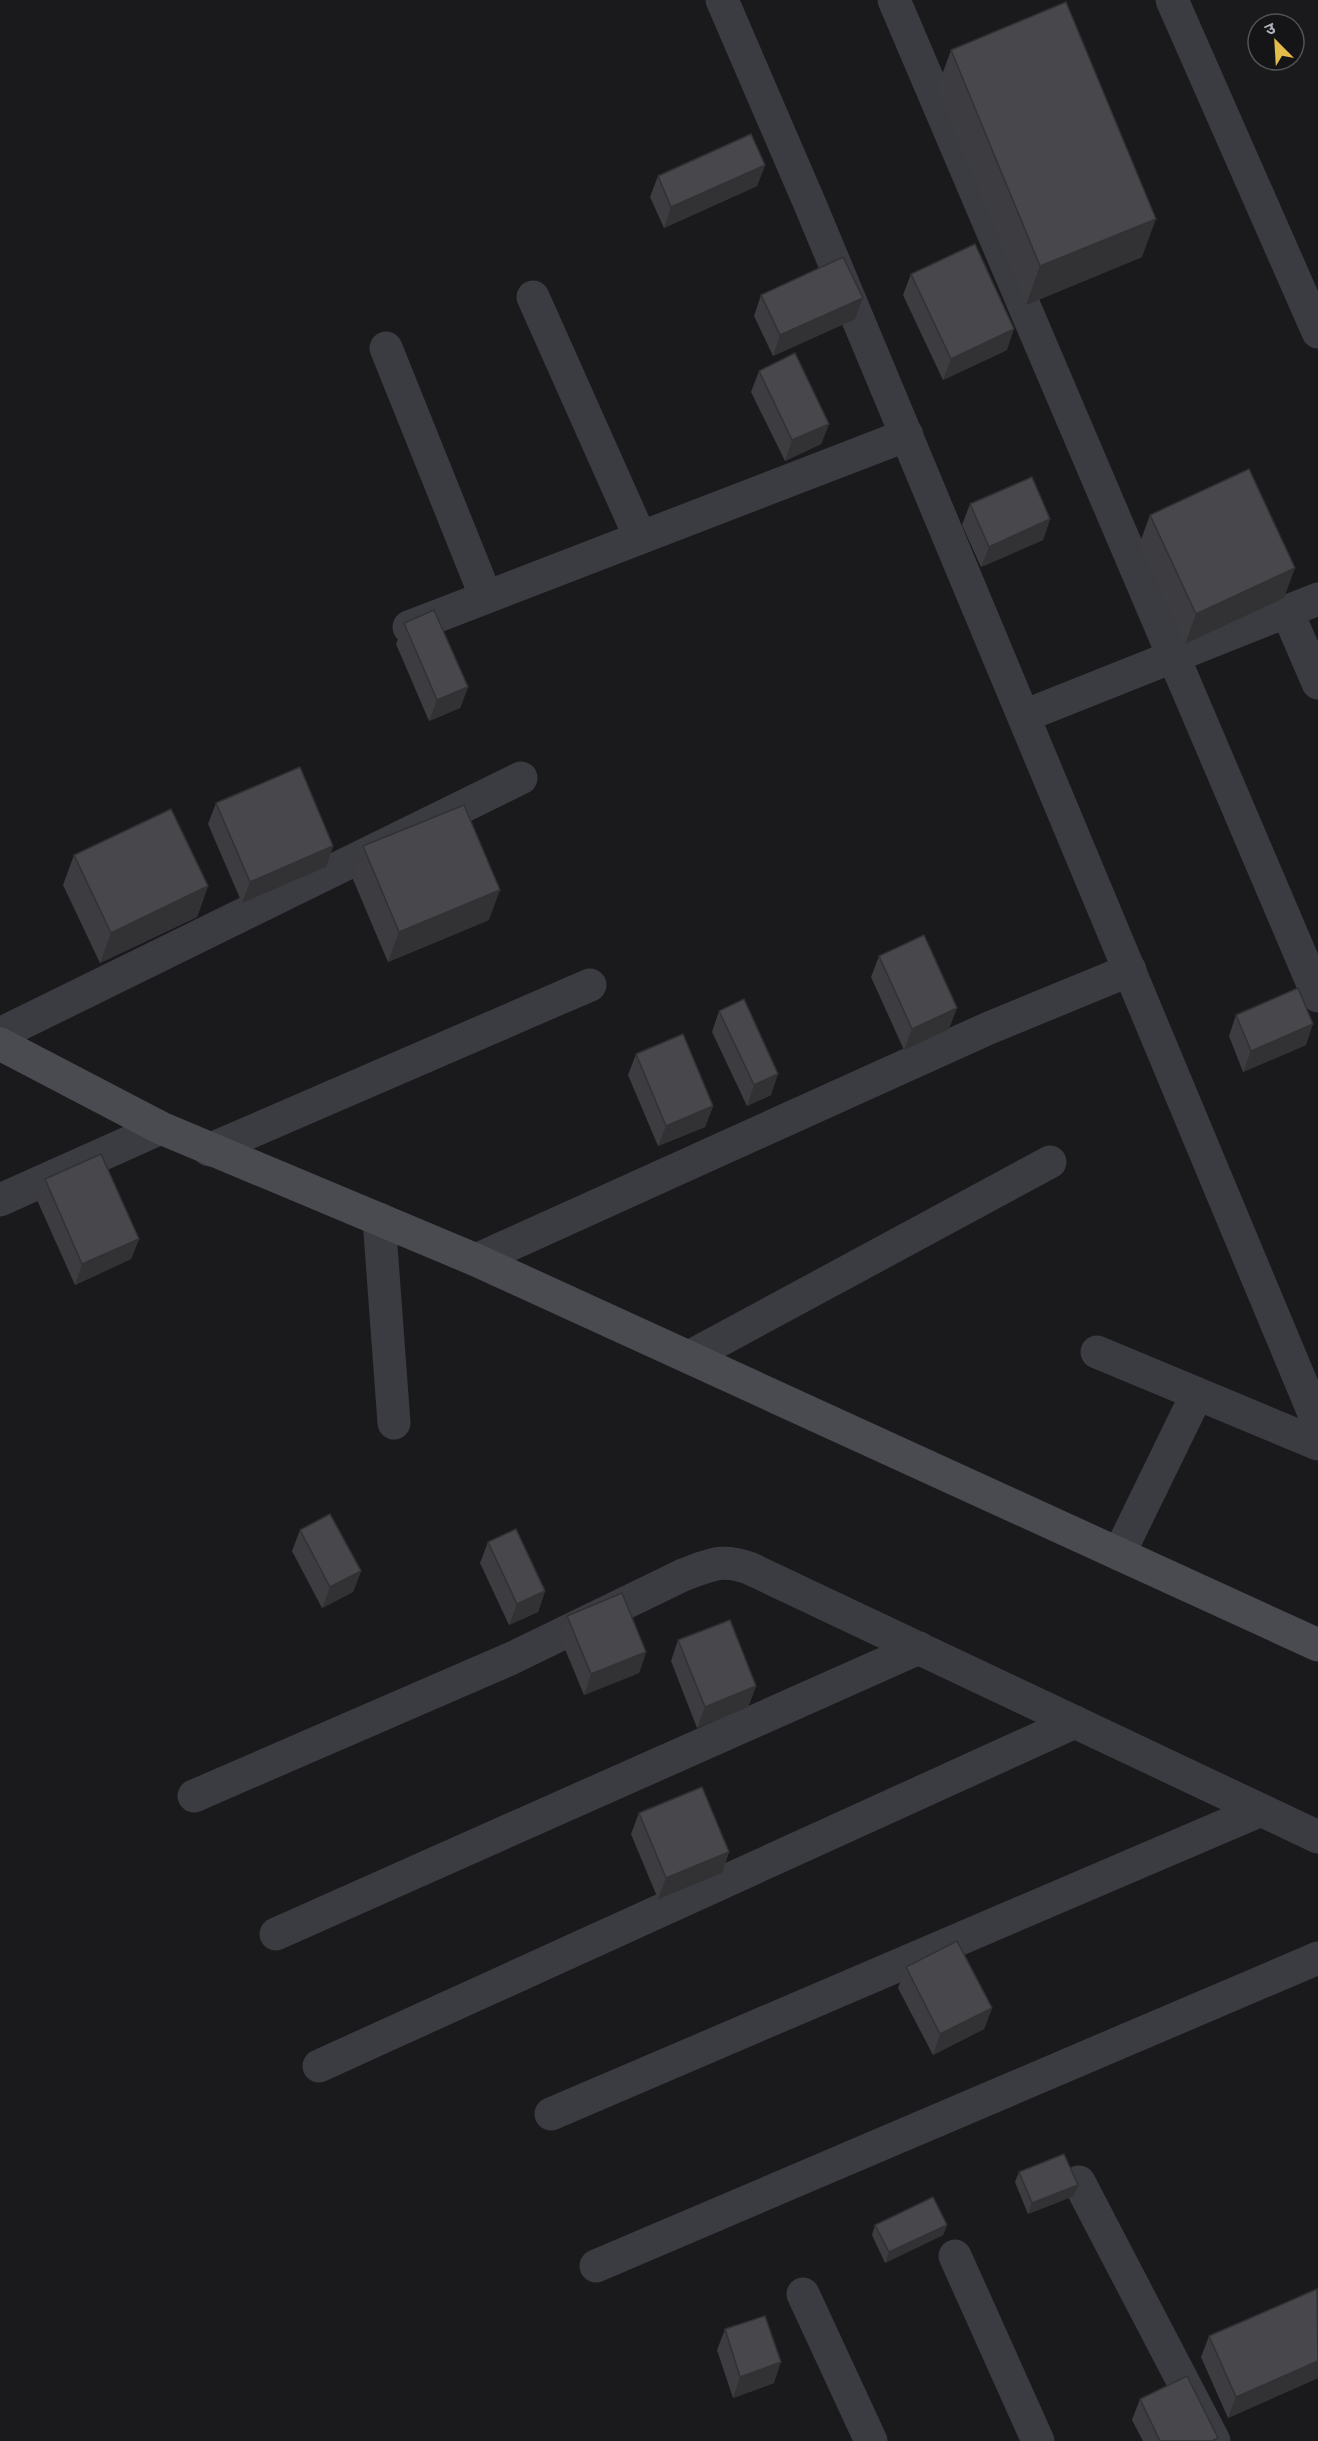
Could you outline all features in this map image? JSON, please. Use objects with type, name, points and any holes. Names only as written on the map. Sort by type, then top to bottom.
[{"type":"street","points":[[722,0],[907,435],[1318,1423]]},
{"type":"street","points":[[894,0],[1318,996]]},
{"type":"street","points":[[1172,0],[1318,332]]},
{"type":"street","points":[[533,297],[640,537]]},
{"type":"street","points":[[386,348],[486,597]]},
{"type":"street","points":[[409,627],[907,435]]},
{"type":"street","points":[[1024,716],[1318,599]]},
{"type":"street","points":[[1287,611],[1318,683]]},
{"type":"street","points":[[0,1034],[521,778]]},
{"type":"street","points":[[476,1260],[989,1028],[1130,970]]},
{"type":"street","points":[[209,1150],[590,985]]},
{"type":"street","points":[[0,1044],[161,1128],[209,1150],[476,1260],[1318,1645]]},
{"type":"street","points":[[0,1200],[161,1128]]},
{"type":"street","points":[[689,1357],[1050,1162]]},
{"type":"street","points":[[379,1219],[394,1423]]},
{"type":"street","points":[[1096,1352],[1318,1444]]},
{"type":"street","points":[[1119,1554],[1197,1394]]},
{"type":"street","points":[[194,1796],[510,1659],[683,1575],[708,1566],[731,1562],[749,1568],[1318,1836]]},
{"type":"street","points":[[276,1934],[919,1648]]},
{"type":"street","points":[[320,2067],[1075,1722]]},
{"type":"street","points":[[551,2114],[1261,1810]]},
{"type":"street","points":[[596,2266],[1318,1958]]},
{"type":"street","points":[[1079,2182],[1214,2441]]},
{"type":"street","points":[[955,2256],[1038,2441]]},
{"type":"street","points":[[803,2294],[871,2441]]},
{"type":"building","points":[[1066,2],[1156,219],[1040,266],[951,50]]},
{"type":"building","points":[[751,134],[765,165],[671,207],[658,176]]},
{"type":"building","points":[[975,244],[1014,329],[951,359],[911,274]]},
{"type":"building","points":[[843,257],[863,298],[780,335],[761,295]]},
{"type":"building","points":[[795,353],[829,424],[792,440],[759,371]]},
{"type":"building","points":[[1249,469],[1295,568],[1196,614],[1150,515]]},
{"type":"building","points":[[1032,477],[1050,519],[989,547],[970,504]]},
{"type":"building","points":[[434,610],[468,687],[437,700],[404,623]]},
{"type":"building","points":[[300,767],[333,846],[250,882],[216,803]]},
{"type":"building","points":[[464,805],[500,890],[399,932],[363,846]]},
{"type":"building","points":[[171,809],[208,886],[111,933],[74,855]]},
{"type":"building","points":[[924,935],[957,1008],[912,1029],[879,956]]},
{"type":"building","points":[[1298,988],[1313,1024],[1251,1051],[1236,1015]]},
{"type":"building","points":[[744,999],[778,1074],[754,1085],[719,1011]]},
{"type":"building","points":[[683,1034],[713,1106],[666,1126],[636,1054]]},
{"type":"building","points":[[101,1154],[139,1239],[82,1264],[45,1179]]},
{"type":"building","points":[[330,1514],[361,1571],[330,1587],[300,1530]]},
{"type":"building","points":[[516,1529],[545,1591],[517,1604],[488,1542]]},
{"type":"building","points":[[622,1593],[646,1652],[591,1674],[567,1616]]},
{"type":"building","points":[[730,1620],[756,1686],[705,1707],[678,1640]]},
{"type":"building","points":[[702,1787],[729,1852],[666,1878],[639,1813]]},
{"type":"building","points":[[957,1941],[992,2008],[940,2034],[906,1967]]},
{"type":"building","points":[[1064,2154],[1078,2185],[1032,2203],[1019,2172]]},
{"type":"building","points":[[933,2197],[947,2225],[889,2252],[875,2225]]},
{"type":"building","points":[[1317,2289],[1318,2361],[1236,2397],[1209,2336]]},
{"type":"building","points":[[765,2316],[781,2362],[740,2377],[725,2329]]},
{"type":"building","points":[[1187,2376],[1218,2438],[1212,2441],[1160,2441],[1140,2399]]}]
